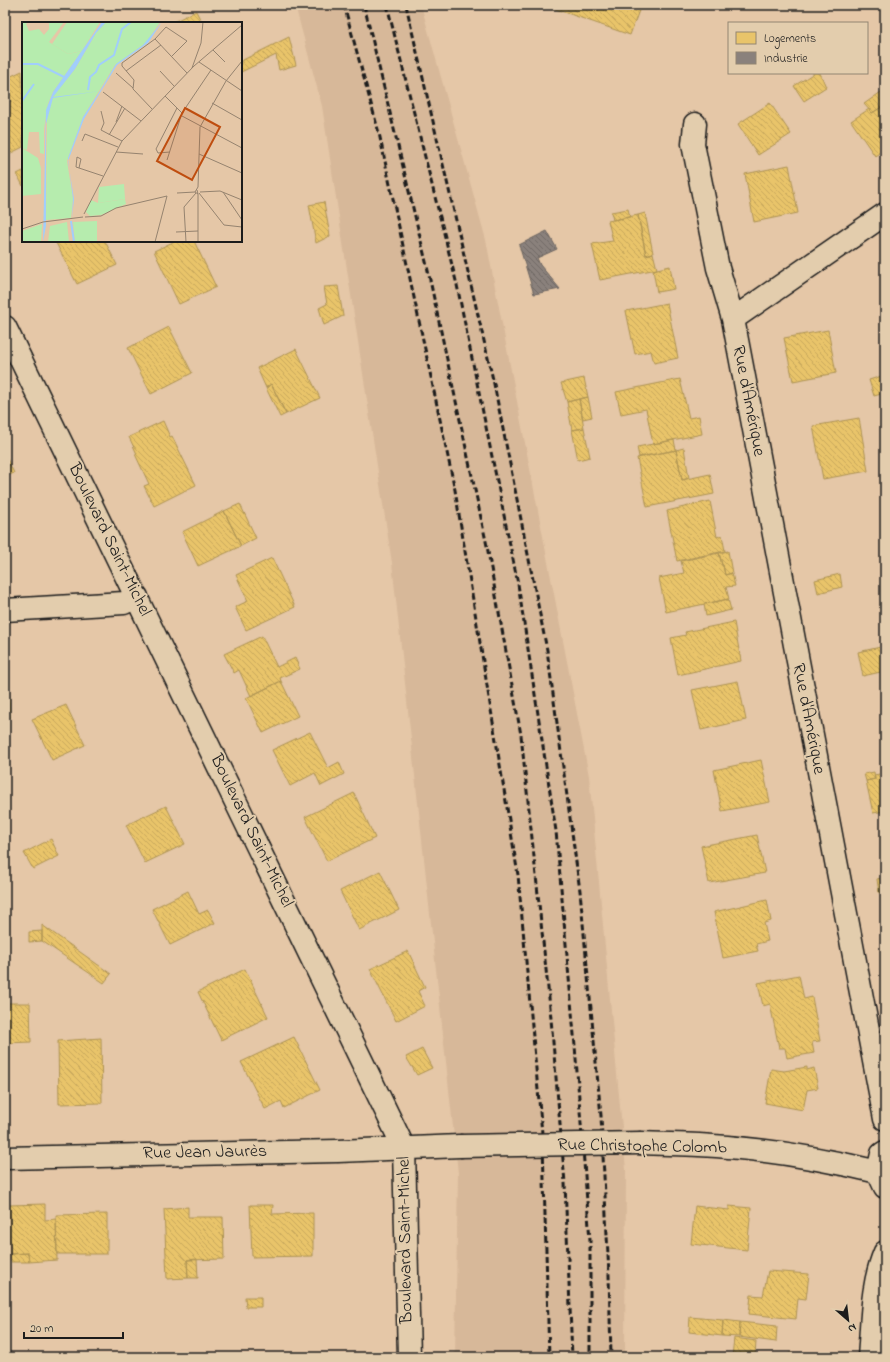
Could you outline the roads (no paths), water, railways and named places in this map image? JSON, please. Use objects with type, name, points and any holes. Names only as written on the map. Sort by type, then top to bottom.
[{"type":"street","name":"Rue d'Amérique","points":[[694,134],[718,268],[732,319],[885,1119]]},
{"type":"street","points":[[732,319],[885,214]]},
{"type":"street","name":"Boulevard Saint-Michel","points":[[5,327],[404,1148],[409,1357]]},
{"type":"street","points":[[5,610],[124,603],[137,597]]},
{"type":"street","name":"Rue Christophe Colomb","points":[[404,1148],[641,1144],[700,1145],[769,1152],[883,1170]]},
{"type":"street","name":"Rue Jean Jaurès","points":[[5,1158],[404,1148]]},
{"type":"street","points":[[869,1357],[875,1287],[880,1265],[885,1252]]},
{"type":"railway","points":[[344,5],[379,133],[455,490],[518,875],[543,1144],[549,1357]]},
{"type":"railway","points":[[364,5],[427,266],[487,546],[521,735],[550,1007],[565,1183],[572,1357]]},
{"type":"railway","points":[[387,5],[457,285],[518,584],[556,831],[590,1240],[590,1357]]},
{"type":"railway","points":[[406,5],[494,384],[547,650],[580,891],[601,1116],[609,1275],[611,1357]]}]
